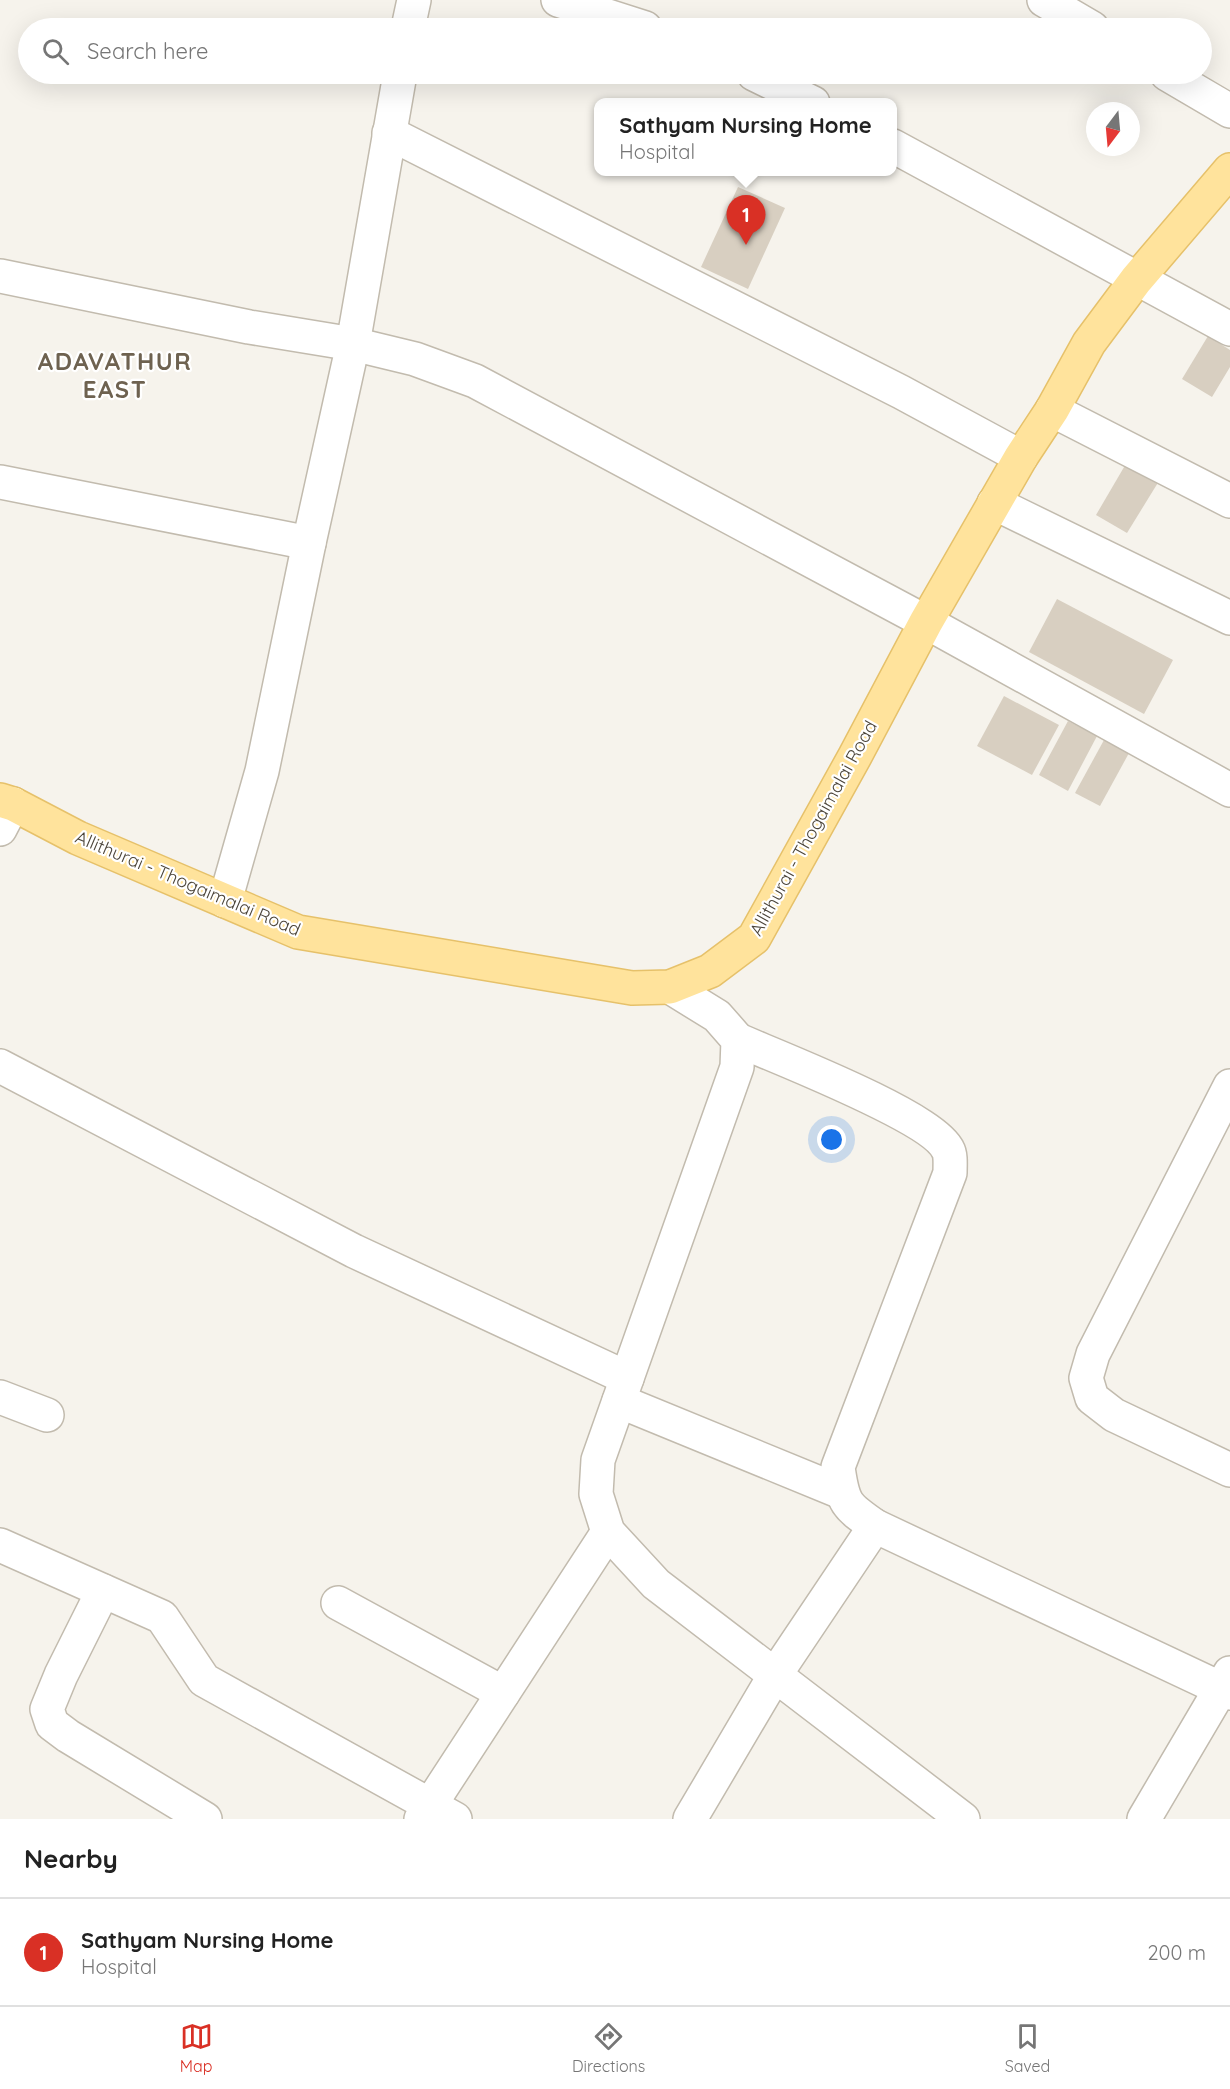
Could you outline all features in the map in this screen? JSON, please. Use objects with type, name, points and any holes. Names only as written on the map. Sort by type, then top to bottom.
[{"type":"main road","name":"Allithurai - Thogaimalai Road","points":[[4,811],[78,838],[298,932],[632,988],[670,987],[710,971],[754,938],[926,622],[1021,457],[1052,410],[1089,343],[1136,280],[1230,170]]},
{"type":"street","points":[[410,18],[414,0]]},
{"type":"street","points":[[558,0],[614,18]]},
{"type":"street","points":[[1044,0],[1075,18]]},
{"type":"street","points":[[225,901],[262,771],[353,344],[398,84]]},
{"type":"street","points":[[775,84],[805,98]]},
{"type":"street","points":[[1184,84],[1230,111]]},
{"type":"street","points":[[389,133],[901,392],[1021,457]]},
{"type":"street","points":[[897,148],[1230,329]]},
{"type":"street","points":[[0,276],[249,327],[353,344],[415,359],[475,381],[926,622],[1230,790]]},
{"type":"street","points":[[1052,410],[1230,501]]},
{"type":"street","points":[[0,482],[309,543]]},
{"type":"street","points":[[994,504],[1230,618]]},
{"type":"street","points":[[670,987],[717,1016],[738,1040],[901,1112],[929,1130],[949,1150],[950,1173],[838,1467],[841,1491],[851,1509],[875,1527],[1227,1685],[1152,1817]]},
{"type":"street","points":[[738,1040],[737,1067],[598,1460],[597,1494],[608,1532],[656,1584],[959,1818]]},
{"type":"street","points":[[0,1066],[623,1390],[841,1491]]},
{"type":"street","points":[[1230,1086],[1221,1124],[1093,1354],[1086,1378],[1092,1398],[1114,1414],[1230,1470]]},
{"type":"street","points":[[0,1397],[46,1415]]},
{"type":"street","points":[[690,1819],[774,1675],[875,1527]]},
{"type":"street","points":[[0,1545],[162,1617],[204,1680],[435,1814],[503,1693],[608,1532]]},
{"type":"street","points":[[103,1591],[47,1709],[52,1724],[68,1736],[206,1819]]},
{"type":"street","points":[[339,1603],[503,1693]]},
{"type":"building","points":[[738,187],[785,208],[748,289],[701,267]]},
{"type":"building","points":[[1208,336],[1230,350],[1230,367],[1212,397],[1182,379]]},
{"type":"building","points":[[1127,462],[1159,481],[1127,533],[1096,515]]},
{"type":"building","points":[[1057,599],[1173,660],[1144,714],[1029,652]]},
{"type":"building","points":[[1004,696],[1059,725],[1032,775],[977,746]]},
{"type":"building","points":[[1068,721],[1097,736],[1068,791],[1039,775]]},
{"type":"building","points":[[1104,740],[1129,753],[1100,806],[1075,793]]},
{"type":"place","name":"Sathyam Nursing Home","points":[[746,245]]},
{"type":"district","name":"ADAVATHUR EAST","points":[[115,375]]}]
